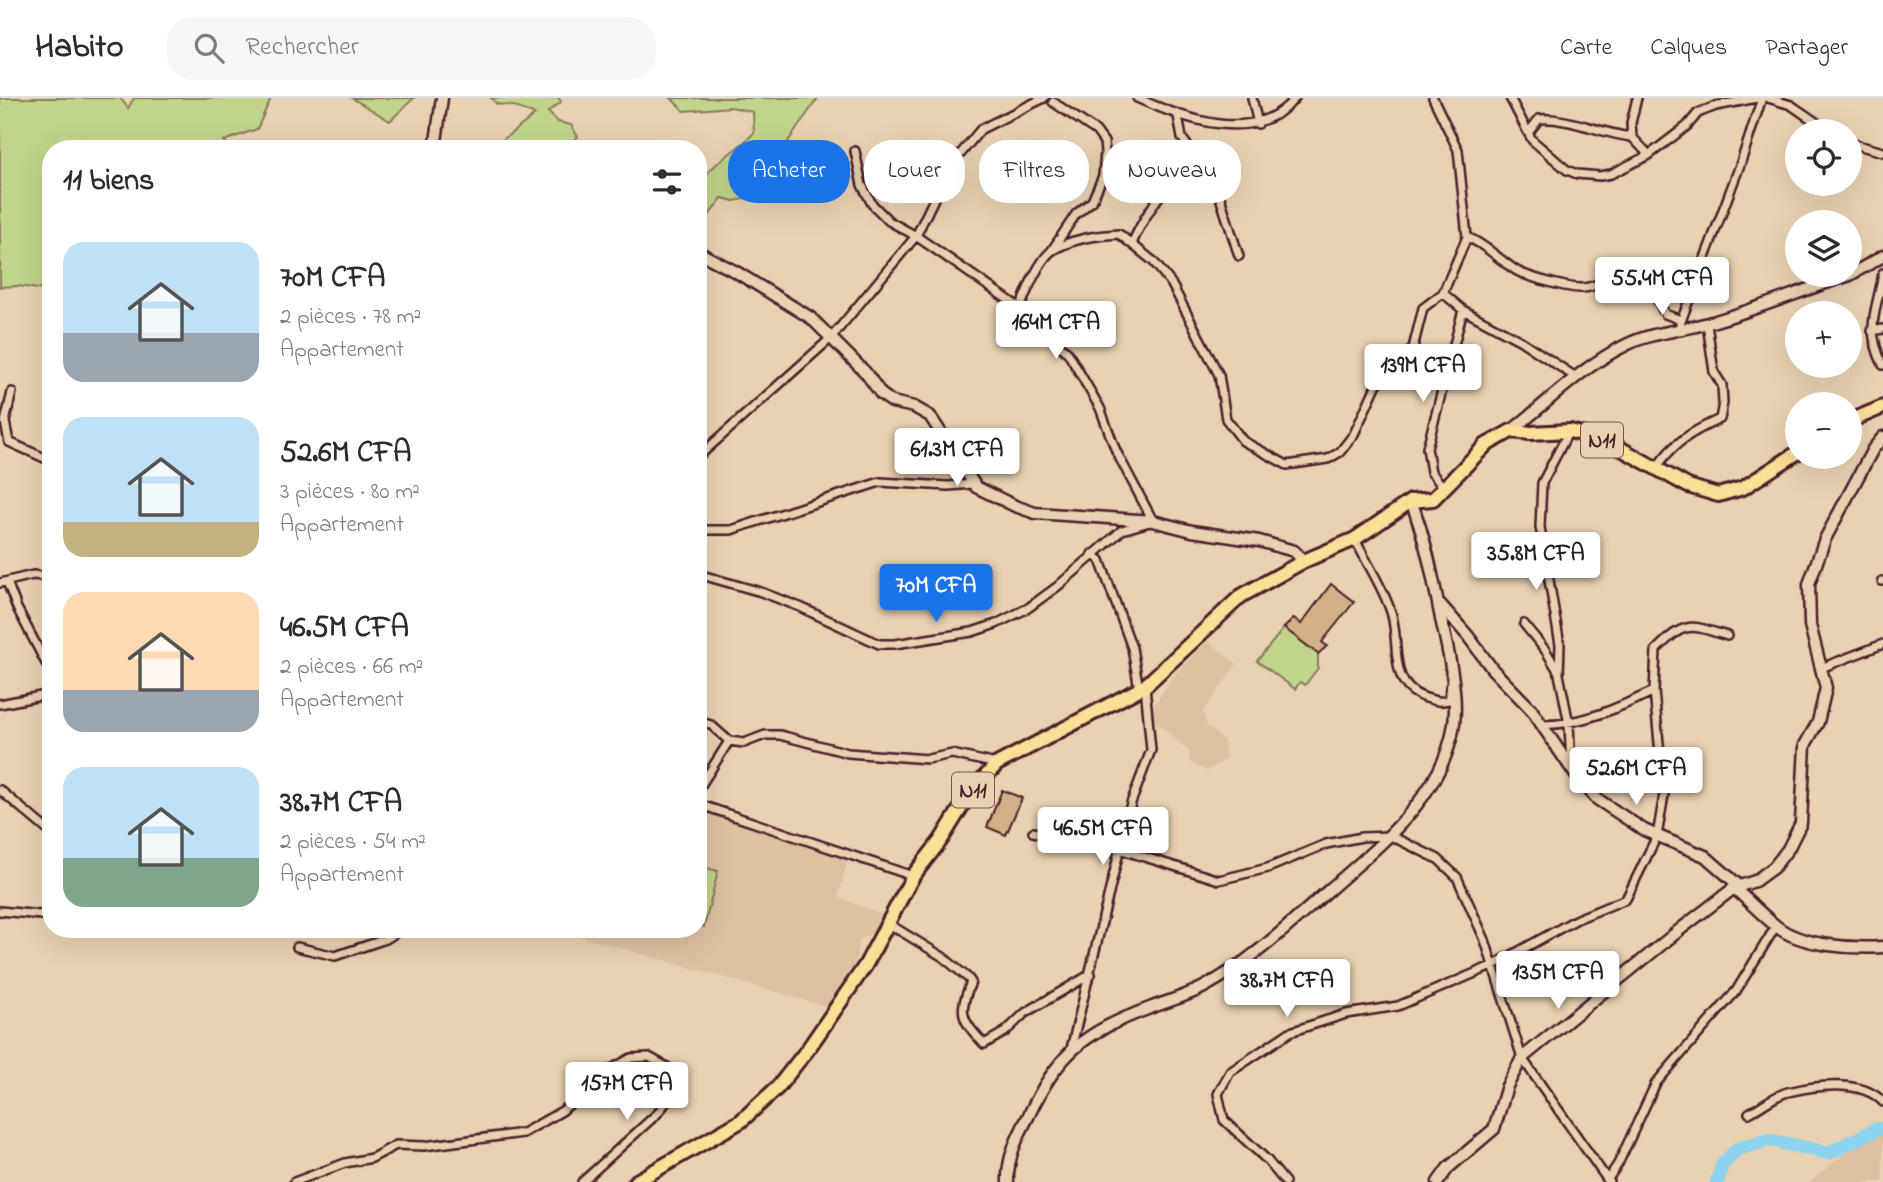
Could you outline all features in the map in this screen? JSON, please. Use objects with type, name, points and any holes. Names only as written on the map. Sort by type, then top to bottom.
[{"type":"highway","points":[[1862,416],[1883,407]]},
{"type":"highway","name":"N11","points":[[635,1182],[741,1121],[778,1087],[808,1049],[865,966],[913,876],[941,841],[970,793],[997,764],[1142,687],[1241,596],[1304,561],[1355,539],[1411,501],[1433,499],[1486,445],[1511,431],[1570,431],[1607,441],[1688,485],[1718,495],[1743,488],[1785,461]]},
{"type":"street","points":[[436,140],[442,98]]},
{"type":"street","points":[[1137,98],[1178,116],[1233,124],[1258,124],[1276,117],[1295,98]]},
{"type":"street","points":[[1052,251],[1097,235],[1119,234],[1153,261],[1171,283],[1200,334],[1219,375],[1226,419],[1242,441],[1287,465],[1328,459],[1340,452],[1364,417],[1376,386],[1388,370],[1413,348],[1423,308],[1443,293],[1467,237],[1458,150],[1433,98]]},
{"type":"street","points":[[1510,98],[1532,140],[1567,170],[1577,174],[1601,176],[1611,174],[1649,155],[1687,126],[1698,113],[1760,98],[1740,165],[1679,325]]},
{"type":"street","points":[[1632,137],[1637,98]]},
{"type":"street","points":[[1768,98],[1791,106],[1811,119]]},
{"type":"street","points":[[707,449],[831,338],[916,236],[949,168],[981,129],[1051,99],[1096,131],[1104,142],[1103,176],[1092,201],[1071,220],[1028,287],[1020,308]]},
{"type":"street","points":[[1251,99],[1258,124]]},
{"type":"street","points":[[1178,116],[1184,140]]},
{"type":"street","points":[[1528,133],[1539,120],[1552,118],[1606,134],[1632,137],[1649,155]]},
{"type":"street","points":[[1862,146],[1883,152]]},
{"type":"street","points":[[855,151],[862,185],[872,204],[889,221],[916,236],[1020,308],[1068,353],[1100,408],[1116,451],[1153,521]]},
{"type":"street","points":[[1132,244],[1141,222],[1155,203]]},
{"type":"street","points":[[1222,203],[1239,256]]},
{"type":"street","points":[[1467,237],[1482,243],[1518,272],[1555,282],[1580,288],[1616,276],[1650,286],[1665,314],[1679,325]]},
{"type":"street","points":[[1862,268],[1883,256]]},
{"type":"street","points":[[707,257],[811,318],[866,373],[881,394],[892,402],[914,407],[930,416],[974,484],[1014,506],[1035,513],[1153,521],[1192,531],[1259,541],[1294,551],[1304,561]]},
{"type":"street","points":[[1883,273],[1872,315],[1871,331],[1883,365]]},
{"type":"street","points":[[1511,431],[1550,401],[1574,376],[1625,345],[1679,325],[1707,324],[1815,287]]},
{"type":"street","points":[[1443,293],[1463,310],[1521,341],[1574,376]]},
{"type":"street","points":[[1444,488],[1431,472],[1427,448],[1463,310]]},
{"type":"street","points":[[1657,467],[1671,448],[1701,427],[1720,419],[1722,385],[1714,372],[1707,324]]},
{"type":"street","points":[[1871,331],[1883,330]]},
{"type":"street","points":[[12,392],[3,420],[9,442],[42,457]]},
{"type":"street","points":[[1570,431],[1542,483],[1540,527],[1560,645],[1559,674],[1569,724],[1571,766]]},
{"type":"street","points":[[1437,1182],[1448,1168],[1494,1129],[1507,1086],[1522,1058],[1734,888],[1755,881],[1774,867],[1788,849],[1801,823],[1805,745],[1818,722],[1826,688],[1810,625],[1809,584],[1825,538],[1883,437]]},
{"type":"street","points":[[707,530],[731,530],[880,482],[948,486],[974,484]]},
{"type":"street","points":[[1008,1182],[1014,1145],[1055,1069],[1071,1049],[1100,1030],[1202,988],[1230,971],[1267,944],[1391,836],[1428,789],[1449,747],[1454,721],[1451,679],[1438,603],[1425,538],[1411,501]]},
{"type":"street","points":[[707,577],[787,602],[879,644],[895,645],[972,632],[996,624],[1028,608],[1058,586],[1122,530],[1153,521]]},
{"type":"street","points":[[1355,539],[1379,581],[1393,615],[1400,679],[1411,692],[1440,703],[1449,700],[1451,679]]},
{"type":"street","points":[[1071,1049],[1122,850],[1131,803],[1151,750],[1142,687],[1132,648],[1100,560],[1092,554]]},
{"type":"street","points":[[42,576],[33,575],[4,582],[42,656]]},
{"type":"street","points":[[1438,603],[1468,636],[1493,670],[1531,709],[1597,799],[1657,836],[1705,856],[1736,883],[1734,888]]},
{"type":"street","points":[[1524,624],[1546,650],[1559,674]]},
{"type":"street","points":[[1285,1182],[1243,1135],[1224,1120],[1218,1094],[1230,1072],[1290,1032],[1346,1014],[1398,1006],[1494,965],[1577,919],[1626,899],[1657,836],[1664,795],[1654,691],[1656,650],[1676,630],[1697,627],[1727,636]]},
{"type":"street","points":[[1821,668],[1883,644]]},
{"type":"street","points":[[1543,725],[1569,724],[1627,704],[1654,691]]},
{"type":"street","points":[[0,704],[42,696]]},
{"type":"street","points":[[707,723],[729,741],[744,743],[765,735],[780,735],[848,753],[928,759],[952,754],[997,764]]},
{"type":"street","points":[[707,776],[729,741]]},
{"type":"street","points":[[0,790],[42,825]]},
{"type":"street","points":[[707,807],[913,876]]},
{"type":"street","points":[[1033,832],[1122,850],[1219,880],[1268,868],[1326,844],[1362,837],[1391,836],[1438,859],[1457,877],[1494,965],[1522,1058],[1608,1180],[1656,1083],[1736,991],[1776,926]]},
{"type":"street","points":[[1734,888],[1776,926],[1798,937],[1858,948],[1883,947]]},
{"type":"street","points":[[0,911],[42,915]]},
{"type":"street","points":[[888,924],[943,957],[968,978],[971,982],[961,1005],[963,1015],[971,1030],[984,1044],[1005,1032],[1025,1013],[1091,974]]},
{"type":"street","points":[[298,947],[335,956],[388,938]]},
{"type":"street","points":[[294,1182],[345,1163],[372,1158],[396,1145],[424,1146],[523,1133],[562,1111],[606,1072],[631,1058],[649,1057],[667,1067],[674,1079],[672,1094],[658,1113],[582,1182]]},
{"type":"street","points":[[1749,1113],[1786,1092],[1838,1087],[1857,1086],[1874,1093],[1883,1102]]},
{"type":"street","points":[[1448,1168],[1448,1182]]},
{"type":"shaded area","points":[[1208,641],[1237,664],[1203,712],[1207,726],[1224,741],[1226,759],[1207,771],[1190,762],[1189,751],[1156,722],[1150,710],[1175,674]]},
{"type":"shaded area","points":[[707,810],[791,836],[848,859],[838,897],[885,916],[879,929],[859,941],[855,967],[832,1008],[586,938],[707,938]]},
{"type":"shaded area","points":[[1877,1129],[1883,1130],[1883,1182],[1810,1182],[1847,1152],[1858,1135]]},
{"type":"green space","points":[[0,98],[120,98],[128,108],[134,98],[271,98],[257,129],[227,140],[42,140],[42,290],[18,286],[0,287]]},
{"type":"green space","points":[[352,98],[414,98],[390,121]]},
{"type":"green space","points":[[491,98],[559,98],[561,102],[548,112],[558,122],[571,125],[578,137],[574,140],[502,140],[535,115],[513,106],[497,104]]},
{"type":"green space","points":[[671,98],[818,98],[789,140],[747,140],[754,133],[753,112],[731,107],[684,111]]},
{"type":"green space","points":[[728,155],[728,200],[722,198],[707,218],[707,174]]},
{"type":"green space","points":[[1284,628],[1318,654],[1318,668],[1305,685],[1300,682],[1295,689],[1257,661]]},
{"type":"green space","points":[[707,868],[718,871],[707,915]]},
{"type":"building","points":[[1331,584],[1354,602],[1322,642],[1327,646],[1318,654],[1284,628],[1294,618],[1301,624]]},
{"type":"building","points":[[1002,790],[1022,798],[1006,835],[987,827]]},
{"type":"waterway","points":[[1717,1182],[1722,1165],[1737,1149],[1769,1140],[1829,1153],[1877,1129],[1883,1129]]}]
